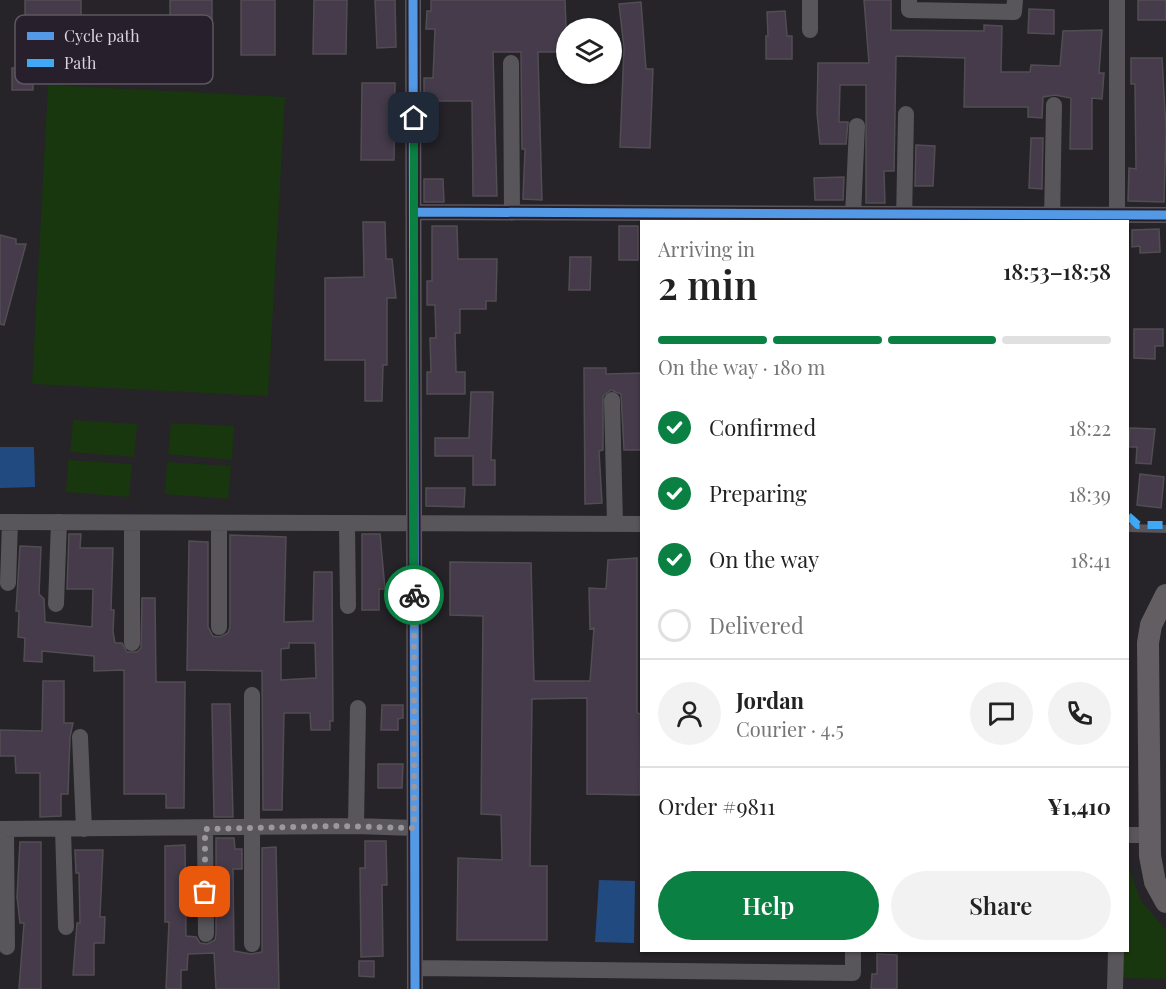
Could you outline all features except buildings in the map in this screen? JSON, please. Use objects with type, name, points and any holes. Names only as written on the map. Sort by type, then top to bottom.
[{"type":"street","points":[[413,0],[416,212],[415,989]]},
{"type":"street","points":[[810,0],[810,30]]},
{"type":"street","points":[[909,0],[909,10],[1014,12],[1015,0]]},
{"type":"street","points":[[1117,0],[1117,218]]},
{"type":"street","points":[[511,63],[512,213]]},
{"type":"street","points":[[1053,218],[1054,105]]},
{"type":"street","points":[[904,218],[906,114]]},
{"type":"street","points":[[853,215],[857,126]]},
{"type":"street","points":[[416,212],[658,218],[853,215],[904,218],[1117,218],[1166,215]]},
{"type":"street","points":[[612,400],[615,524]]},
{"type":"street","points":[[8,583],[5,522],[640,524]]},
{"type":"street","points":[[56,604],[59,522]]},
{"type":"street","points":[[132,523],[132,643]]},
{"type":"street","points":[[219,523],[219,627]]},
{"type":"street","points":[[347,524],[348,606]]},
{"type":"street","points":[[1166,595],[1151,625],[1148,643],[1138,835],[1166,902]]},
{"type":"street","points":[[252,695],[252,944]]},
{"type":"street","points":[[356,826],[358,708]]},
{"type":"street","points":[[80,737],[84,829]]},
{"type":"street","points":[[7,947],[3,829],[356,826],[414,828]]},
{"type":"street","points":[[63,829],[66,927]]},
{"type":"street","points":[[205,829],[206,934]]},
{"type":"street","points":[[415,968],[853,973],[853,952]]},
{"type":"street","points":[[1115,989],[1116,952]]},
{"type":"lane","points":[[1129,528],[1166,530]]},
{"type":"green space","points":[[48,85],[285,97],[268,396],[32,384]]},
{"type":"green space","points":[[73,420],[137,424],[134,457],[70,452]]},
{"type":"green space","points":[[171,423],[234,426],[232,460],[168,454]]},
{"type":"green space","points":[[68,460],[132,464],[129,497],[66,492]]},
{"type":"green space","points":[[167,462],[231,466],[228,499],[165,494]]},
{"type":"green space","points":[[1129,868],[1141,901],[1166,930],[1166,979],[1123,978],[1123,952],[1129,952]]},
{"type":"water","points":[[0,447],[34,447],[35,487],[0,488]]},
{"type":"water","points":[[599,880],[635,881],[634,943],[595,942]]},
{"type":"marked path","points":[[1129,517],[1138,525],[1166,525]]},
{"type":"cycle path","points":[[413,0],[415,989]]},
{"type":"cycle path","points":[[415,212],[1166,215]]},
{"type":"way so far","points":[[205,892],[205,829],[335,826],[414,828],[414,595]]},
{"type":"route","points":[[414,118],[416,212],[414,595]]}]
